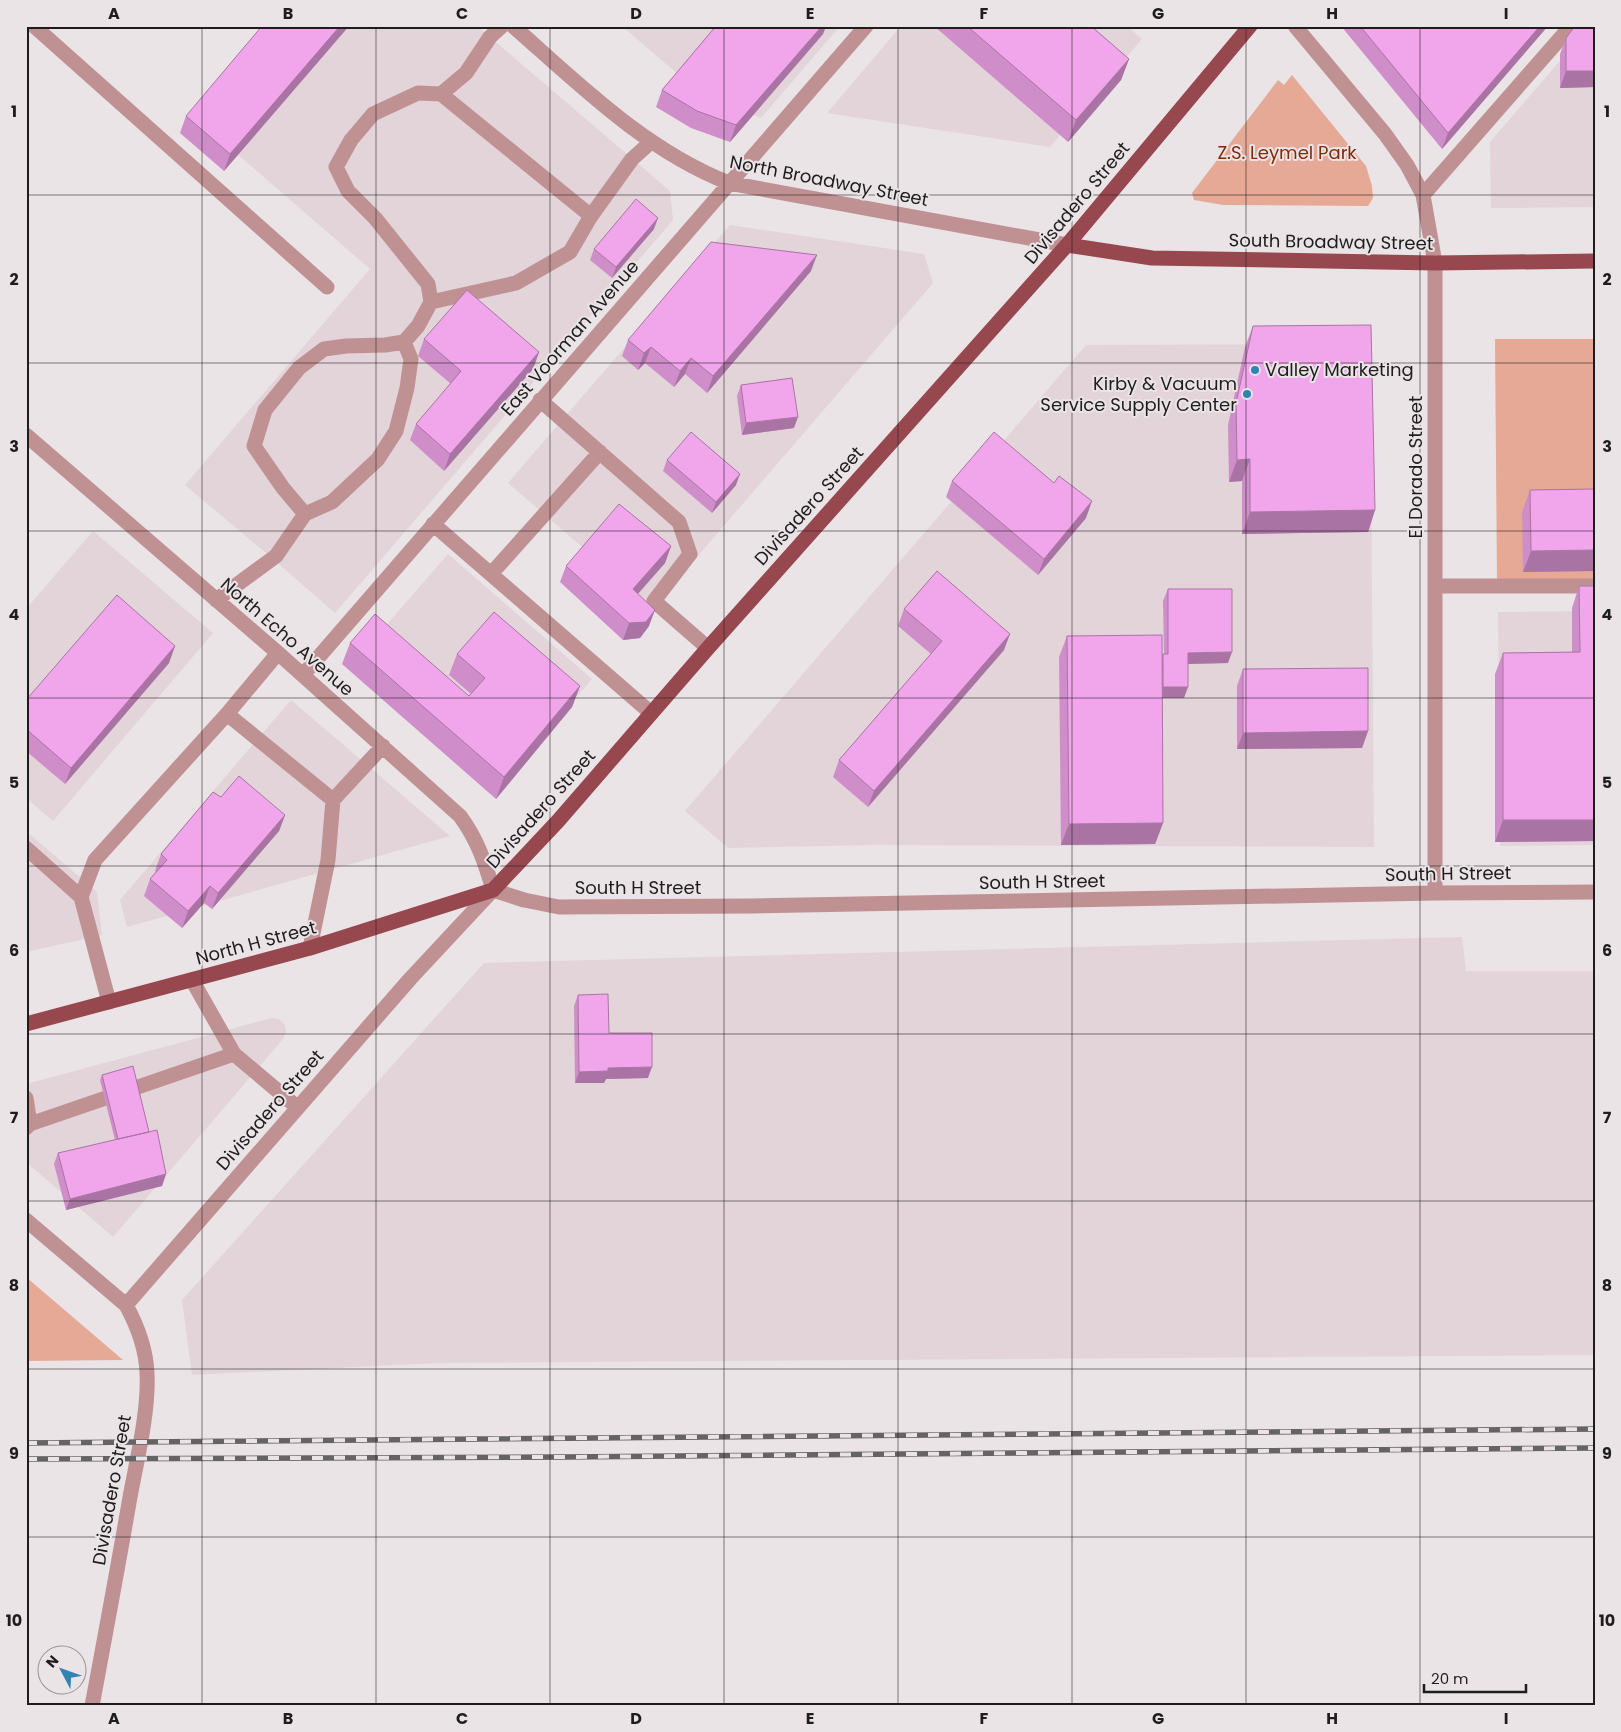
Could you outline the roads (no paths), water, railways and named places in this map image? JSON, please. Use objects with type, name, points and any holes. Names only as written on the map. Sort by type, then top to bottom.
[{"type":"main road","name":"Divisadero Street","points":[[493,890],[558,820],[708,648],[1067,245],[1250,26]]},
{"type":"main road","name":"South Broadway Street","points":[[1067,245],[1152,258],[1435,263],[1595,261]]},
{"type":"main road","name":"North H Street","points":[[26,1024],[310,948],[493,890]]},
{"type":"street","points":[[34,26],[327,287]]},
{"type":"street","points":[[442,94],[466,73],[490,38],[502,26]]},
{"type":"street","name":"North Broadway Street","points":[[512,26],[629,126],[651,142],[705,174],[729,183],[1067,245]]},
{"type":"street","name":"East Voorman Avenue","points":[[303,675],[866,26]]},
{"type":"street","name":"El Dorado Street","points":[[1295,26],[1386,134],[1407,165],[1423,195],[1435,263],[1435,893]]},
{"type":"street","points":[[1423,195],[1571,26]]},
{"type":"street","points":[[305,514],[283,488],[254,446],[265,410],[299,368],[324,349],[404,342],[418,326],[431,302],[428,284],[374,218],[348,191],[336,167],[351,140],[373,114],[418,93],[442,94],[592,216]]},
{"type":"street","points":[[431,302],[516,284],[570,252],[592,216],[632,159],[651,142]]},
{"type":"street","points":[[216,600],[276,556],[305,514],[332,502],[378,459],[396,431],[407,388],[412,359],[404,342]]},
{"type":"street","points":[[540,400],[679,522],[690,554],[654,601],[708,648]]},
{"type":"street","name":"North Echo Avenue","points":[[26,435],[278,653],[460,816],[472,833],[485,863],[493,890]]},
{"type":"street","points":[[492,574],[600,452]]},
{"type":"street","points":[[434,524],[651,713]]},
{"type":"street","points":[[1435,586],[1595,586]]},
{"type":"street","points":[[81,897],[95,860],[227,714],[278,653]]},
{"type":"street","points":[[227,714],[334,800]]},
{"type":"street","points":[[310,948],[328,860],[334,800],[383,746]]},
{"type":"street","points":[[26,848],[81,897],[109,1002]]},
{"type":"street","name":"South H Street","points":[[493,890],[524,900],[559,907],[762,906],[1435,893],[1595,892]]},
{"type":"street","name":"Divisadero Street","points":[[92,1706],[145,1408],[148,1374],[143,1342],[126,1305],[410,978],[493,890]]},
{"type":"street","points":[[192,980],[234,1054],[297,1108]]},
{"type":"street","points":[[26,1098],[28,1126],[234,1054]]},
{"type":"street","points":[[26,1220],[126,1305]]},
{"type":"railway","points":[[26,1443],[1595,1429]]},
{"type":"railway","points":[[26,1459],[565,1457],[1595,1448]]},
{"type":"place","name":"Valley Marketing","points":[[1255,370]]},
{"type":"place","name":"Kirby & Vacuum Service Supply Center","points":[[1247,394]]},
{"type":"park label","name":"Z.S. Leymel Park","points":[[1287,153]]}]
